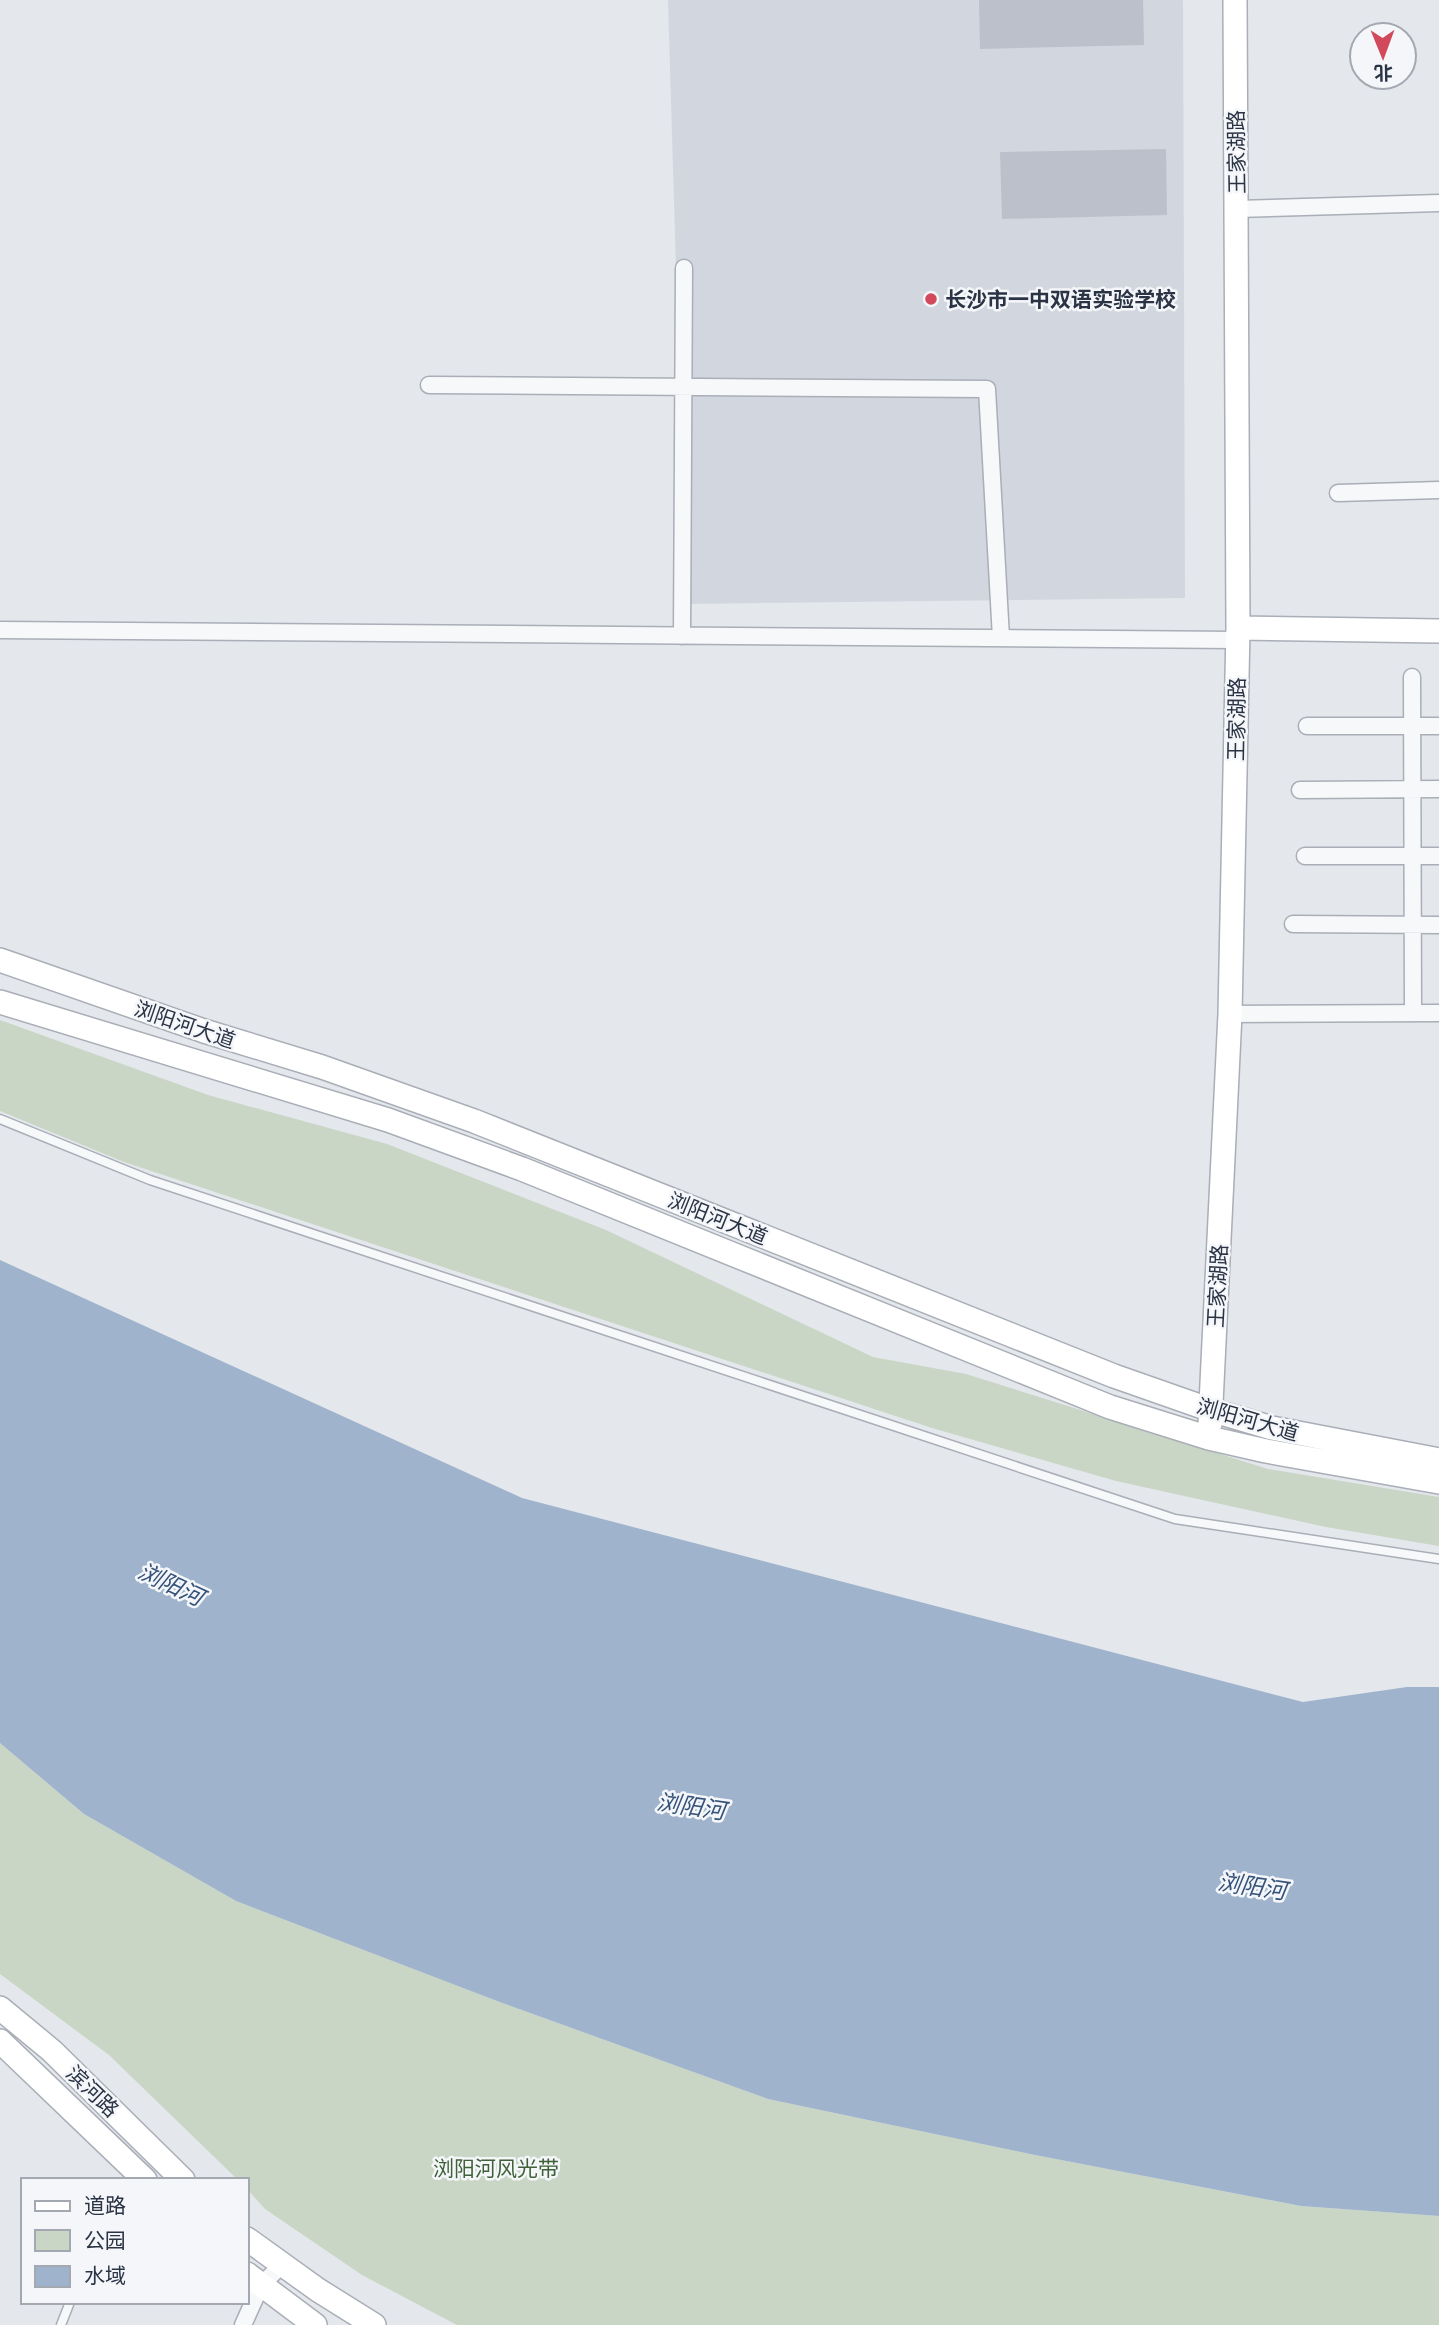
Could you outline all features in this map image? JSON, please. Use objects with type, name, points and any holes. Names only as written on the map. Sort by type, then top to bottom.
[{"type":"main road","name":"王家湖路","points":[[1209,1438],[1230,1014],[1237,634],[1235,0]]},
{"type":"main road","points":[[1237,634],[1439,631]]},
{"type":"main road","name":"浏阳河大道","points":[[0,960],[474,1121],[1114,1376],[1211,1410],[1272,1428],[1439,1460]]},
{"type":"main road","name":"浏阳河大道","points":[[0,1002],[401,1124],[522,1169],[1110,1407],[1209,1438],[1266,1451],[1439,1482]]},
{"type":"main road","name":"滨河路","points":[[0,2008],[52,2051],[181,2178]]},
{"type":"main road","name":"滨河路","points":[[0,2041],[133,2171]]},
{"type":"main road","points":[[248,2240],[374,2325]]},
{"type":"main road","points":[[254,2280],[315,2325]]},
{"type":"street","points":[[1237,209],[1439,203]]},
{"type":"street","points":[[682,636],[684,268]]},
{"type":"street","points":[[429,385],[987,388],[1001,638]]},
{"type":"street","points":[[1338,493],[1439,489]]},
{"type":"street","points":[[0,630],[1001,638],[1237,634]]},
{"type":"street","points":[[1412,677],[1410,789],[1413,1013]]},
{"type":"street","points":[[1307,726],[1439,726]]},
{"type":"street","points":[[1300,790],[1439,789]]},
{"type":"street","points":[[1306,856],[1439,856]]},
{"type":"street","points":[[1293,925],[1439,925]]},
{"type":"street","points":[[1230,1014],[1439,1013]]},
{"type":"street","points":[[243,2325],[254,2280],[282,2265]]},
{"type":"lane","points":[[0,1119],[150,1180],[1175,1518],[1439,1559]]},
{"type":"lane","points":[[61,2325],[70,2304]]},
{"type":"shaded area","name":"长沙市一中双语实验学校","points":[[668,0],[1183,0],[1185,598],[686,604]]},
{"type":"green space","points":[[0,1020],[208,1095],[387,1144],[606,1230],[873,1357],[966,1374],[1268,1469],[1439,1497],[1439,1546],[1326,1527],[1116,1481],[932,1428],[124,1162],[0,1111]]},
{"type":"green space","name":"浏阳河风光带","points":[[0,1743],[84,1814],[236,1901],[497,2001],[768,2099],[1035,2155],[1301,2206],[1439,2216],[1439,2325],[457,2325],[362,2275],[265,2209],[248,2190],[248,2178],[236,2178],[109,2055],[0,1974]]},
{"type":"water","name":"浏阳河","points":[[0,1260],[522,1498],[1303,1702],[1407,1687],[1439,1687],[1439,2216],[1301,2206],[1035,2155],[768,2099],[497,2001],[236,1901],[84,1814],[0,1743]]},
{"type":"building","points":[[979,0],[1143,0],[1144,45],[980,49]]},
{"type":"building","points":[[1166,149],[1167,215],[1002,219],[1000,152]]},
{"type":"place","name":"长沙市一中双语实验学校","points":[[931,299]]}]
